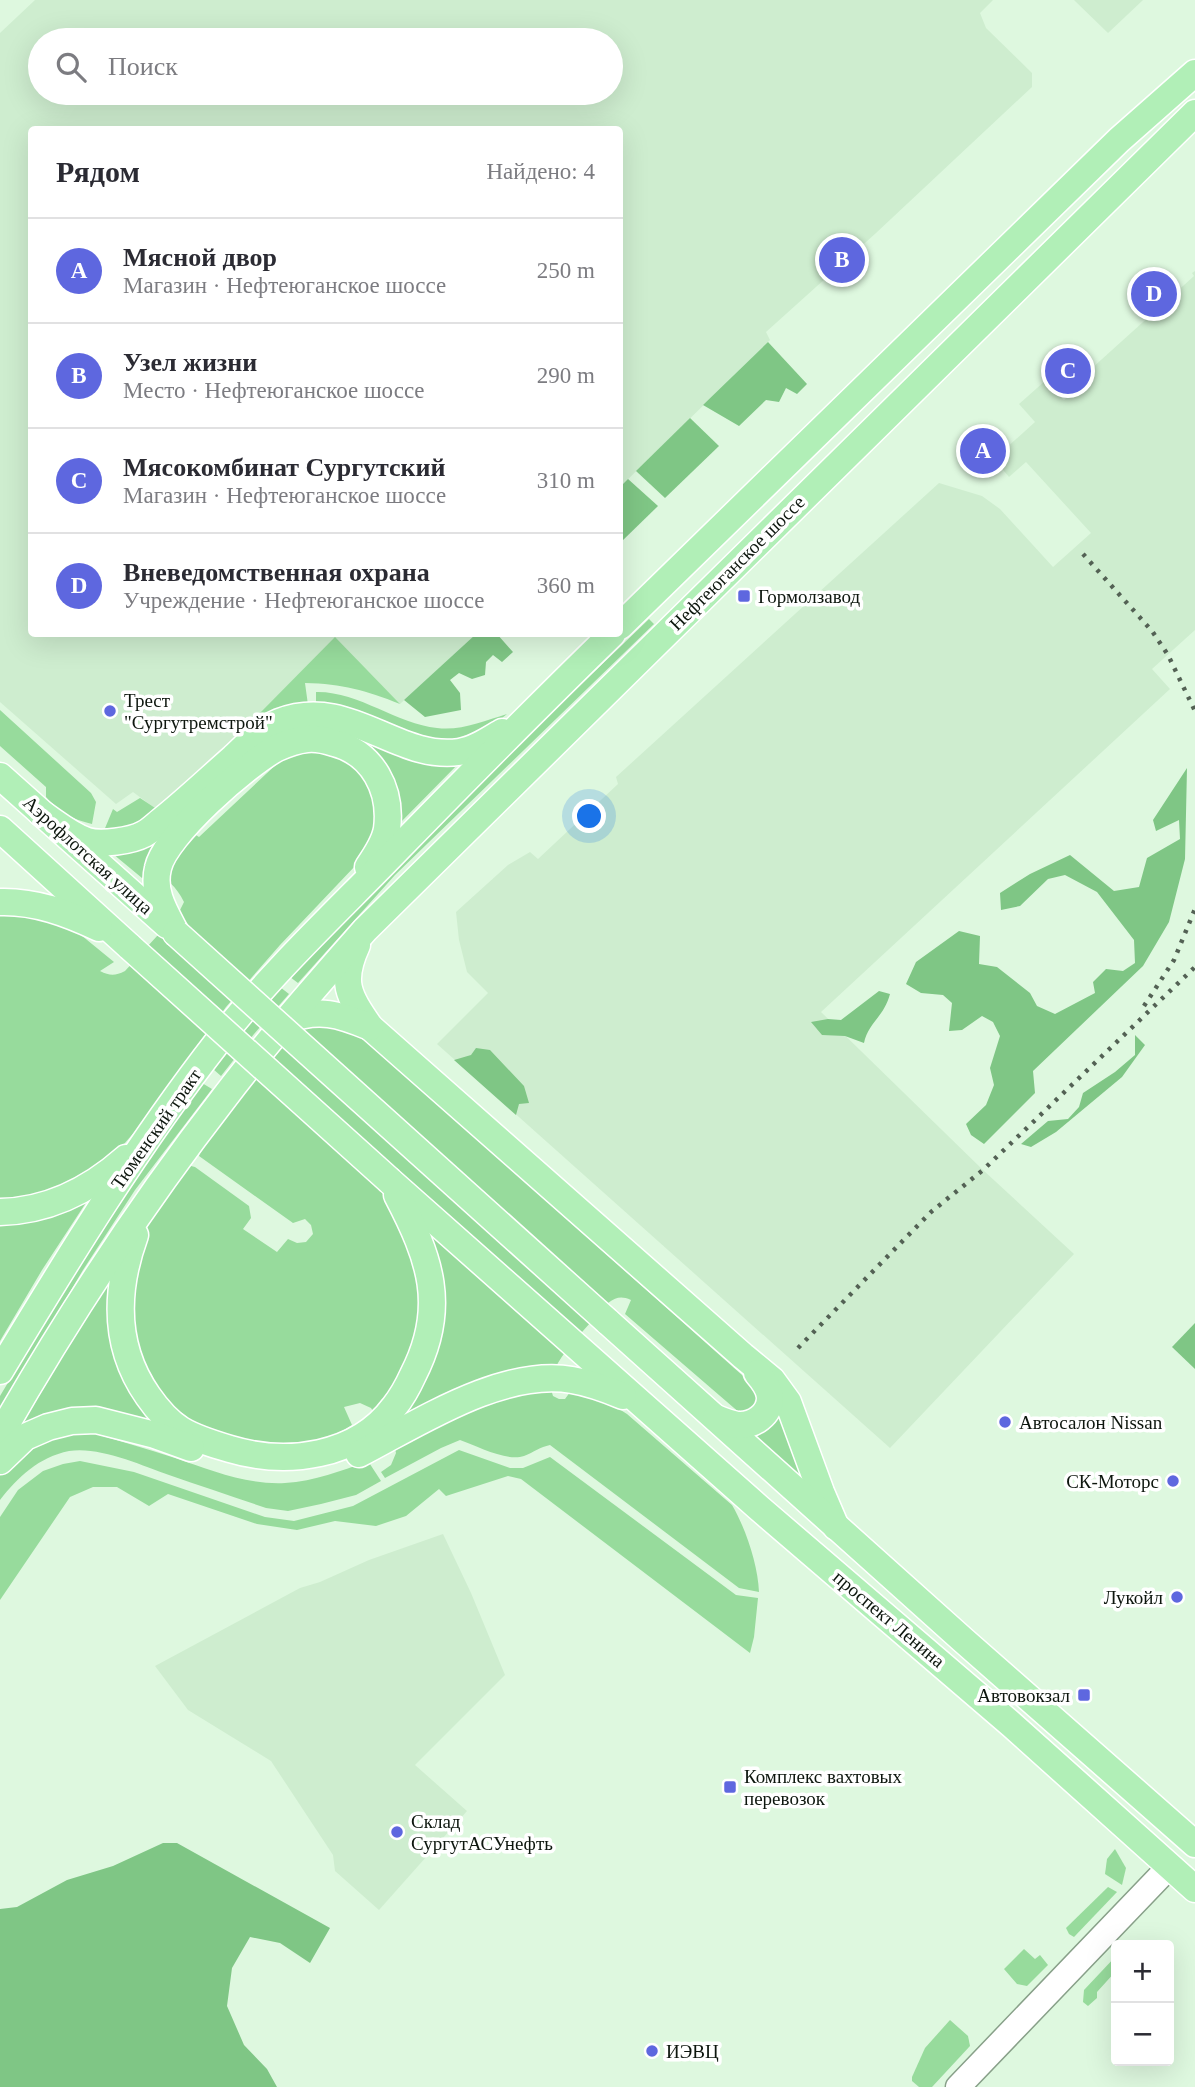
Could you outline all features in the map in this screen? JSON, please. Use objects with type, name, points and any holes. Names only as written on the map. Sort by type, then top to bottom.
[{"type":"main road","name":"Нефтеюганское шоссе","points":[[623,623],[1119,140],[1195,73]]},
{"type":"main road","name":"Нефтеюганское шоссе","points":[[286,1020],[365,930],[1195,113]]},
{"type":"main road","points":[[339,908],[609,637]]},
{"type":"main road","points":[[41,813],[74,835],[90,842],[113,842],[144,834],[258,735],[276,723],[301,715],[326,716],[352,722],[424,749],[459,752],[486,743],[538,707]]},
{"type":"main road","points":[[160,912],[156,880],[158,864],[188,822],[246,770],[274,750],[308,739],[344,745],[367,761],[383,787],[388,804],[387,832],[372,862],[339,908]]},
{"type":"main road","name":"Аэрофлотская улица","points":[[0,776],[160,912],[176,933],[607,1321]]},
{"type":"main road","name":"Аэрофлотская улица","points":[[0,829],[130,947]]},
{"type":"main road","points":[[0,902],[34,904],[52,909],[82,920],[130,947]]},
{"type":"main road","name":"Тюменский тракт","points":[[0,1371],[67,1262],[196,1070],[246,1008],[339,908]]},
{"type":"main road","points":[[365,930],[348,964],[348,987],[354,1004],[370,1027],[772,1380],[788,1402],[836,1527]]},
{"type":"main road","name":"проспект Ленина","points":[[130,947],[658,1420],[1012,1725],[1195,1889]]},
{"type":"main road","points":[[286,1020],[306,1013],[328,1013],[370,1027]]},
{"type":"main road","name":"Тюменский тракт","points":[[0,1435],[114,1250],[170,1170],[286,1020]]},
{"type":"main road","points":[[0,1212],[42,1206],[85,1188],[113,1169],[148,1138]]},
{"type":"main road","points":[[170,1170],[139,1225],[128,1253],[120,1295],[120,1320],[130,1365],[143,1390],[160,1412],[197,1438],[243,1453],[306,1457],[361,1444],[491,1388],[548,1378],[599,1385],[623,1396],[658,1420]]},
{"type":"main road","points":[[0,1461],[25,1437],[48,1427],[72,1421],[96,1420],[155,1435],[241,1466],[277,1474],[313,1472],[339,1465],[394,1408],[429,1338],[433,1306],[430,1277],[419,1239],[390,1181]]},
{"type":"main road","name":"проспект Ленина","points":[[607,1321],[1194,1842]]},
{"type":"main road","points":[[714,1417],[741,1425],[756,1422],[766,1412],[770,1398],[765,1383],[743,1356]]},
{"type":"main road","points":[[958,2087],[1194,1842]]},
{"type":"shaded area","points":[[35,0],[993,0],[980,13],[986,28],[1032,73],[1032,87],[766,332],[770,340],[623,484],[623,126],[28,126],[28,637],[473,637],[400,704],[335,638],[247,726],[156,809],[133,792],[116,804],[0,702],[0,33]]},
{"type":"shaded area","points":[[1074,0],[1143,0],[1108,33]]},
{"type":"shaded area","points":[[1195,271],[1195,630],[1152,669],[1170,689],[821,1012],[983,1170],[1074,1254],[890,1448],[437,1044],[488,993],[467,972],[456,912],[508,865],[530,852],[538,859],[618,784],[616,777],[939,483],[982,496],[1000,509],[1053,567],[1091,533],[1026,462],[1009,477],[994,459],[1035,422],[1019,404],[1045,381],[1064,400],[1094,372],[1091,369],[1194,276],[1192,273]]},
{"type":"shaded area","points":[[443,1534],[505,1675],[415,1765],[467,1811],[379,1910],[335,1871],[333,1855],[271,1761],[188,1710],[155,1666],[300,1588]]},
{"type":"green space","points":[[768,342],[807,384],[797,394],[786,388],[779,402],[766,400],[739,426],[703,405]]},
{"type":"green space","points":[[690,418],[719,446],[665,498],[636,471]]},
{"type":"green space","points":[[628,479],[658,506],[623,540],[623,484]]},
{"type":"green space","points":[[649,619],[654,624],[395,875],[298,983],[290,977],[491,771]]},
{"type":"green space","points":[[335,637],[400,704],[354,689],[305,683],[308,705],[258,726],[247,726]]},
{"type":"green space","points":[[473,637],[500,637],[513,652],[502,662],[493,655],[486,662],[485,675],[472,679],[459,673],[450,680],[460,693],[461,710],[425,717],[404,700]]},
{"type":"green space","points":[[316,692],[347,697],[407,721],[437,728],[464,727],[507,714],[472,739],[425,740],[316,706]]},
{"type":"green space","points":[[0,710],[91,793],[96,802],[92,824],[72,817],[56,807],[46,797],[46,787],[0,746]]},
{"type":"green space","points":[[294,726],[464,758],[397,826],[370,754]]},
{"type":"green space","points":[[328,750],[360,767],[377,796],[376,831],[356,865],[226,1007],[138,1128],[117,1152],[66,1188],[0,1201],[0,912],[52,921],[81,935],[114,962],[100,971],[112,975],[125,971],[179,912],[184,902],[166,880],[151,872],[142,878],[113,854],[103,833],[113,809],[117,812],[140,798],[199,837],[282,759],[296,753]]},
{"type":"green space","points":[[1187,768],[1185,859],[1169,922],[1143,966],[1033,1071],[1035,1093],[984,1144],[971,1135],[966,1124],[986,1105],[994,1085],[990,1068],[1000,1036],[993,1022],[982,1016],[962,1030],[949,1031],[952,1003],[943,995],[921,993],[906,984],[916,962],[959,931],[980,936],[979,964],[997,967],[1030,993],[1037,1006],[1055,1014],[1095,993],[1093,982],[1106,969],[1123,971],[1135,963],[1134,940],[1097,892],[1065,875],[1048,879],[1020,906],[1001,910],[1000,893],[1030,874],[1070,855],[1114,891],[1139,887],[1147,858],[1180,839],[1179,820],[1156,831],[1153,820]]},
{"type":"green space","points":[[280,987],[289,994],[221,1076],[213,1069]]},
{"type":"green space","points":[[879,991],[890,994],[864,1043],[845,1036],[822,1035],[811,1022],[841,1020]]},
{"type":"green space","points":[[315,1022],[360,1035],[760,1391],[757,1410],[741,1414],[625,1314],[631,1300],[622,1298],[608,1303],[572,1344],[559,1361],[551,1382],[553,1396],[559,1399],[565,1399],[573,1388],[627,1414],[732,1505],[750,1547],[759,1592],[739,1588],[550,1445],[524,1456],[509,1457],[460,1440],[385,1478],[381,1472],[391,1465],[396,1453],[394,1444],[371,1408],[360,1403],[344,1407],[352,1425],[334,1436],[313,1444],[262,1448],[201,1428],[164,1399],[149,1377],[131,1325],[141,1235],[153,1212],[187,1165],[195,1167],[249,1206],[251,1218],[243,1229],[277,1252],[288,1239],[297,1243],[306,1242],[313,1234],[311,1225],[305,1219],[293,1223],[199,1156],[201,1147],[269,1059],[300,1026]]},
{"type":"green space","points":[[1135,1035],[1145,1045],[1122,1077],[1056,1132],[1031,1147],[1021,1144],[1048,1121],[1068,1119],[1079,1107],[1083,1093],[1135,1055]]},
{"type":"green space","points":[[476,1048],[490,1050],[524,1086],[529,1103],[519,1104],[516,1115],[454,1060],[471,1055]]},
{"type":"green space","points":[[202,1083],[212,1089],[135,1190],[83,1270],[0,1410],[0,1396],[76,1269],[127,1188]]},
{"type":"green space","points":[[93,1192],[42,1270],[0,1341],[0,1218]]},
{"type":"green space","points":[[116,1271],[112,1310],[177,1433],[128,1423],[14,1438],[90,1310]]},
{"type":"green space","points":[[1195,1323],[1195,1369],[1172,1347]]},
{"type":"green space","points":[[775,1406],[812,1487],[749,1432]]},
{"type":"green space","points":[[92,1433],[215,1472],[257,1482],[285,1483],[307,1480],[368,1461],[381,1481],[356,1495],[288,1511],[266,1508],[120,1457],[81,1450],[58,1454],[39,1463],[14,1483],[0,1500],[0,1470],[17,1454],[66,1434]]},
{"type":"green space","points":[[459,1450],[510,1468],[523,1468],[550,1457],[736,1595],[758,1598],[750,1653],[521,1479],[508,1476],[446,1496],[439,1489],[406,1516],[376,1526],[335,1521],[297,1530],[257,1524],[168,1494],[149,1506],[117,1487],[93,1487],[70,1497],[0,1600],[0,1517],[18,1490],[43,1471],[63,1464],[80,1461],[134,1472],[265,1517],[294,1521],[353,1506]]},
{"type":"green space","points":[[163,1843],[177,1843],[330,1928],[310,1963],[280,1943],[250,1937],[232,1968],[227,2006],[244,2045],[267,2069],[277,2087],[0,2087],[0,1909],[17,1907],[67,1880],[113,1866]]},
{"type":"green space","points":[[1115,1849],[1126,1868],[1122,1885],[1105,1874],[1107,1859]]},
{"type":"green space","points":[[1108,1887],[1117,1892],[1074,1937],[1069,1934],[1066,1928]]},
{"type":"green space","points":[[1024,1949],[1035,1959],[1040,1955],[1048,1965],[1027,1986],[1017,1984],[1004,1969]]},
{"type":"green space","points":[[1111,1961],[1111,1977],[1097,1992],[1097,1998],[1088,2006],[1083,2002],[1084,1990]]},
{"type":"green space","points":[[950,2020],[968,2036],[970,2046],[932,2087],[919,2087],[912,2081],[912,2077],[925,2048]]},
{"type":"railway","points":[[1083,554],[1152,631],[1168,655],[1195,711]]},
{"type":"railway","points":[[1144,1006],[1174,960],[1195,909]]},
{"type":"railway","points":[[798,1348],[931,1212],[983,1170],[1195,967]]},
{"type":"place","name":"Узел жизни","points":[[842,260]]},
{"type":"place","name":"Вневедомственная охрана","points":[[1154,294]]},
{"type":"place","name":"Мясокомбинат Сургутский","points":[[1068,371]]},
{"type":"place","name":"Мясной двор","points":[[983,451]]},
{"type":"place","name":"Гормолзавод","points":[[744,596]]},
{"type":"place","name":"Трест \"Сургутремстрой\"","points":[[110,711]]},
{"type":"place","name":"Автосалон Nissan","points":[[1005,1422]]},
{"type":"place","name":"СК-Моторс","points":[[1173,1481]]},
{"type":"place","name":"Лукойл","points":[[1177,1597]]},
{"type":"place","name":"Автовокзал","points":[[1084,1695]]},
{"type":"place","name":"Комплекс вахтовых перевозок","points":[[730,1787]]},
{"type":"place","name":"Склад СургутАСУнефть","points":[[397,1832]]},
{"type":"place","name":"ИЭВЦ","points":[[652,2051]]}]
